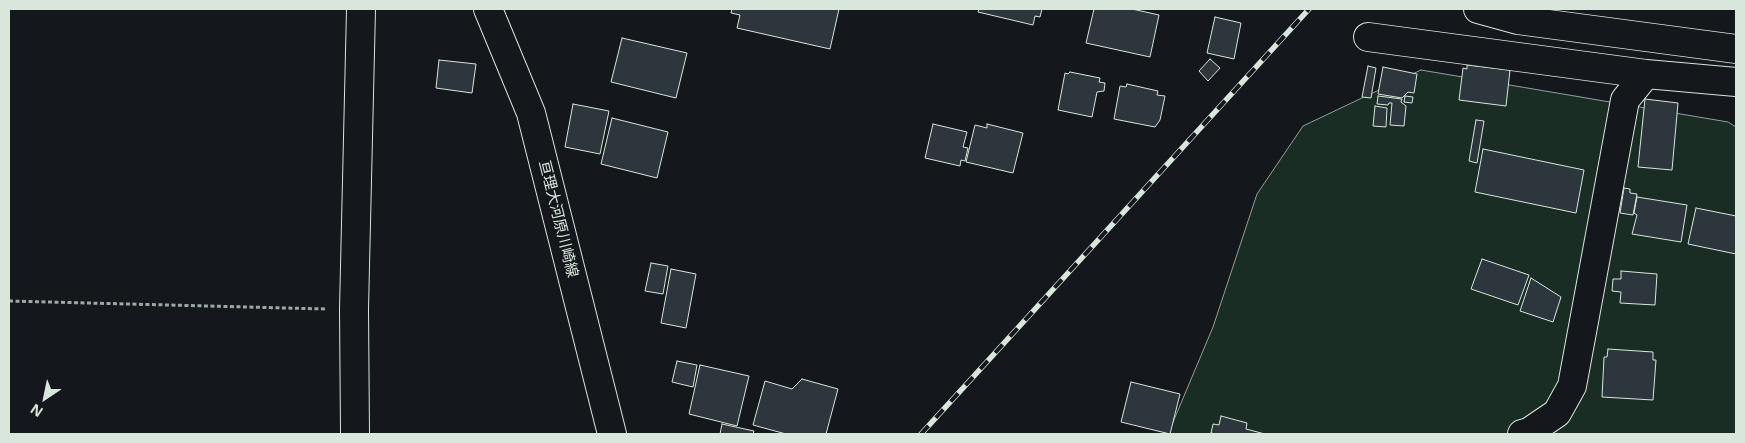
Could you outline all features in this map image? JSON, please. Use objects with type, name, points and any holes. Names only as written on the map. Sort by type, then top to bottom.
[{"type":"street","points":[[355,434],[354,309],[362,9]]},
{"type":"street","name":"亘理大河原川崎線","points":[[488,9],[531,113],[612,434]]},
{"type":"street","points":[[1478,9],[1518,20],[1736,49]]},
{"type":"street","points":[[1368,37],[1646,74],[1736,82]]},
{"type":"street","points":[[1522,434],[1529,432],[1557,413],[1572,386],[1625,100],[1646,74]]},
{"type":"path","points":[[9,301],[354,309]]},
{"type":"green space","points":[[1421,70],[1728,122],[1736,127],[1736,434],[1168,434],[1213,327],[1257,194],[1303,126]]},
{"type":"building","points":[[732,9],[839,9],[830,49],[737,28],[740,15],[731,13]]},
{"type":"building","points":[[979,9],[1042,9],[1040,17],[1035,16],[1033,25],[978,12]]},
{"type":"building","points":[[1094,9],[1132,9],[1159,15],[1150,57],[1086,43]]},
{"type":"building","points":[[1215,17],[1241,23],[1234,59],[1207,53]]},
{"type":"building","points":[[622,38],[687,53],[676,98],[611,82]]},
{"type":"building","points":[[1210,59],[1220,68],[1208,81],[1199,71]]},
{"type":"building","points":[[439,60],[476,64],[472,93],[436,88]]},
{"type":"building","points":[[1467,65],[1510,70],[1506,106],[1459,100],[1463,68],[1467,69]]},
{"type":"building","points":[[1368,66],[1376,68],[1371,98],[1362,97]]},
{"type":"building","points":[[1383,67],[1417,74],[1414,93],[1408,92],[1402,98],[1378,94]]},
{"type":"building","points":[[1070,72],[1100,78],[1099,82],[1105,83],[1104,91],[1097,92],[1092,117],[1058,110],[1065,73],[1068,74]]},
{"type":"building","points":[[1127,84],[1158,91],[1157,95],[1165,96],[1160,120],[1155,127],[1114,119],[1120,86],[1126,87]]},
{"type":"building","points":[[1378,96],[1402,99],[1401,102],[1406,106],[1404,126],[1390,125],[1392,103],[1388,105],[1377,104]]},
{"type":"building","points":[[1405,96],[1413,97],[1412,103],[1404,102]]},
{"type":"building","points":[[1645,99],[1678,103],[1672,170],[1638,167]]},
{"type":"building","points":[[573,104],[609,111],[600,154],[565,147]]},
{"type":"building","points":[[1375,106],[1387,108],[1386,127],[1373,126]]},
{"type":"building","points":[[612,118],[668,132],[657,178],[601,164]]},
{"type":"building","points":[[1476,120],[1484,121],[1477,163],[1469,161]]},
{"type":"building","points":[[933,124],[967,132],[963,147],[968,148],[965,161],[961,160],[960,166],[925,158]]},
{"type":"building","points":[[987,124],[1023,133],[1013,173],[966,162],[975,125],[987,128]]},
{"type":"building","points":[[1483,149],[1584,170],[1576,213],[1475,192]]},
{"type":"building","points":[[1624,188],[1630,189],[1630,193],[1637,194],[1633,215],[1620,213]]},
{"type":"building","points":[[1637,197],[1687,205],[1681,242],[1632,234],[1637,215],[1634,213]]},
{"type":"building","points":[[1696,208],[1736,216],[1736,254],[1688,244]]},
{"type":"building","points":[[1482,259],[1529,275],[1518,305],[1471,289]]},
{"type":"building","points":[[651,263],[668,266],[663,294],[645,291]]},
{"type":"building","points":[[671,269],[696,274],[686,328],[661,323]]},
{"type":"building","points":[[1621,271],[1657,274],[1655,305],[1620,303],[1621,292],[1612,291],[1613,279],[1621,279]]},
{"type":"building","points":[[1531,278],[1561,297],[1553,322],[1520,311]]},
{"type":"building","points":[[1608,349],[1653,352],[1653,360],[1656,360],[1653,400],[1602,397],[1604,357],[1607,357]]},
{"type":"building","points":[[677,361],[697,365],[693,387],[672,382]]},
{"type":"building","points":[[700,365],[749,376],[737,426],[689,414]]},
{"type":"building","points":[[802,379],[838,389],[826,434],[786,434],[753,425],[765,381],[792,389]]},
{"type":"building","points":[[1131,382],[1180,394],[1170,434],[1121,422]]},
{"type":"building","points":[[1221,416],[1247,423],[1246,429],[1265,434],[1211,433],[1213,424],[1219,425]]},
{"type":"building","points":[[722,424],[754,431],[753,434],[720,434]]},
{"type":"railway","points":[[921,434],[1309,9]]}]
